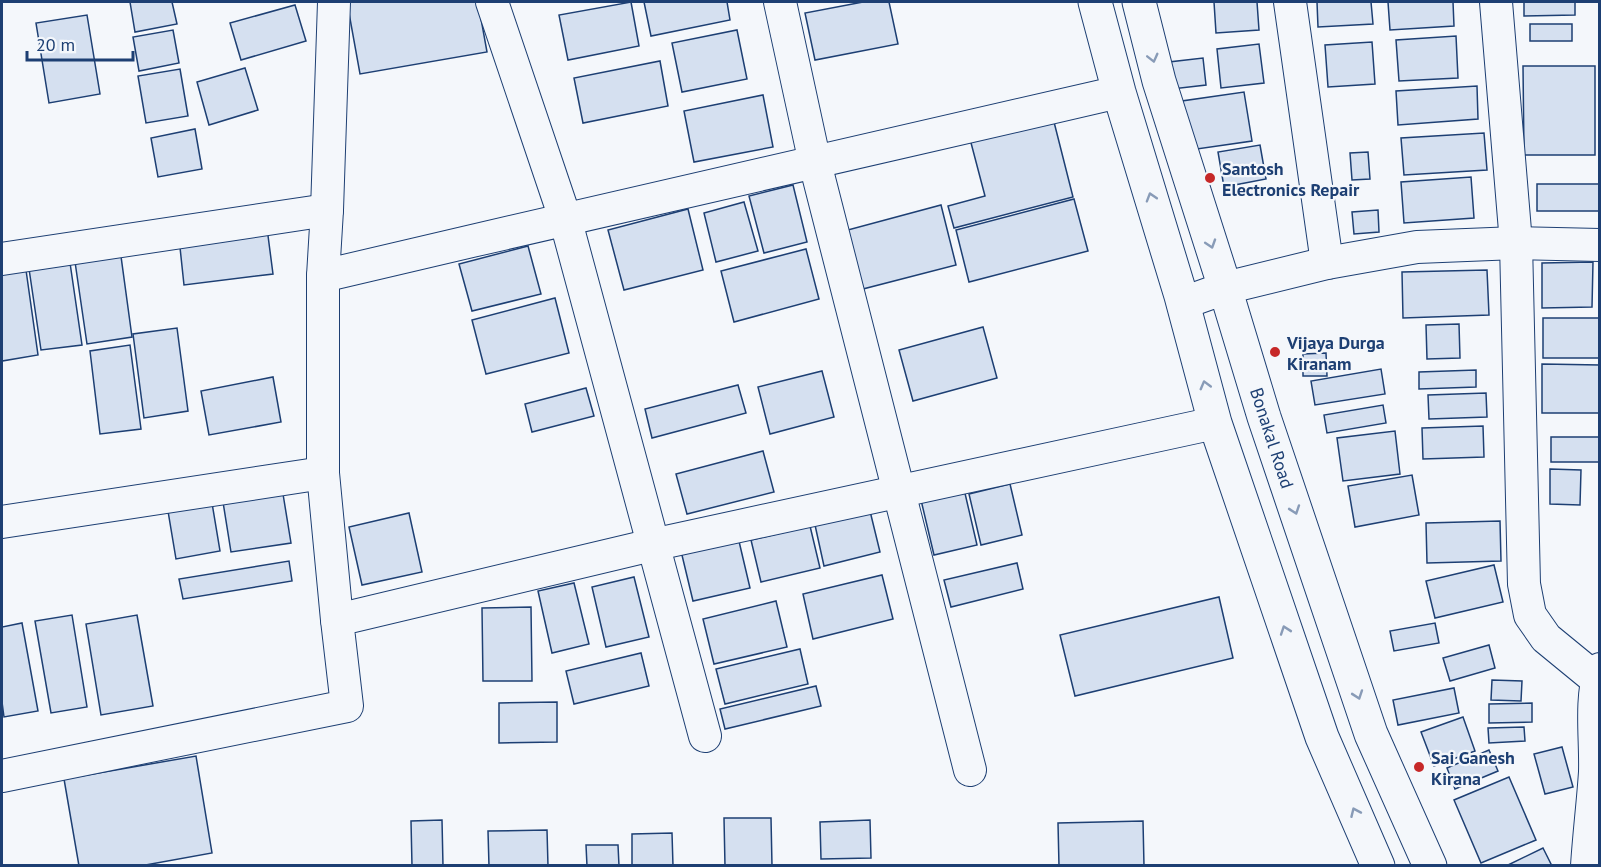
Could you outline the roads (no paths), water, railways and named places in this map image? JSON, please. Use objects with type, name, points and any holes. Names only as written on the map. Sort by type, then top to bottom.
[{"type":"main road","points":[[1095,2],[1119,92],[1183,303],[1215,423],[1322,737],[1378,866]]},
{"type":"main road","name":"Bonakal Road","points":[[1139,2],[1159,81],[1264,417],[1371,734],[1430,866]]},
{"type":"street","points":[[2,776],[347,706],[323,473],[323,276],[334,2]]},
{"type":"street","points":[[492,2],[565,218],[705,736]]},
{"type":"street","points":[[780,2],[815,163],[970,770]]},
{"type":"street","points":[[1290,2],[1327,263]]},
{"type":"street","points":[[1496,2],[1516,243],[1524,584],[1530,615],[1546,638],[1598,674],[1594,717],[1595,770],[1587,866]]},
{"type":"street","points":[[323,276],[565,218],[815,163],[1119,92]]},
{"type":"street","points":[[2,259],[327,210]]},
{"type":"street","points":[[1183,303],[1225,288],[1327,263],[1417,247],[1516,243],[1599,245]]},
{"type":"street","points":[[337,620],[652,544],[1215,423]]},
{"type":"street","points":[[2,522],[323,473]]},
{"type":"place","name":"Santosh Electronics Repair","points":[[1210,178]]},
{"type":"place","name":"Vijaya Durga Kiranam","points":[[1275,352]]},
{"type":"place","name":"Sai Ganesh Kirana","points":[[1419,767]]}]
